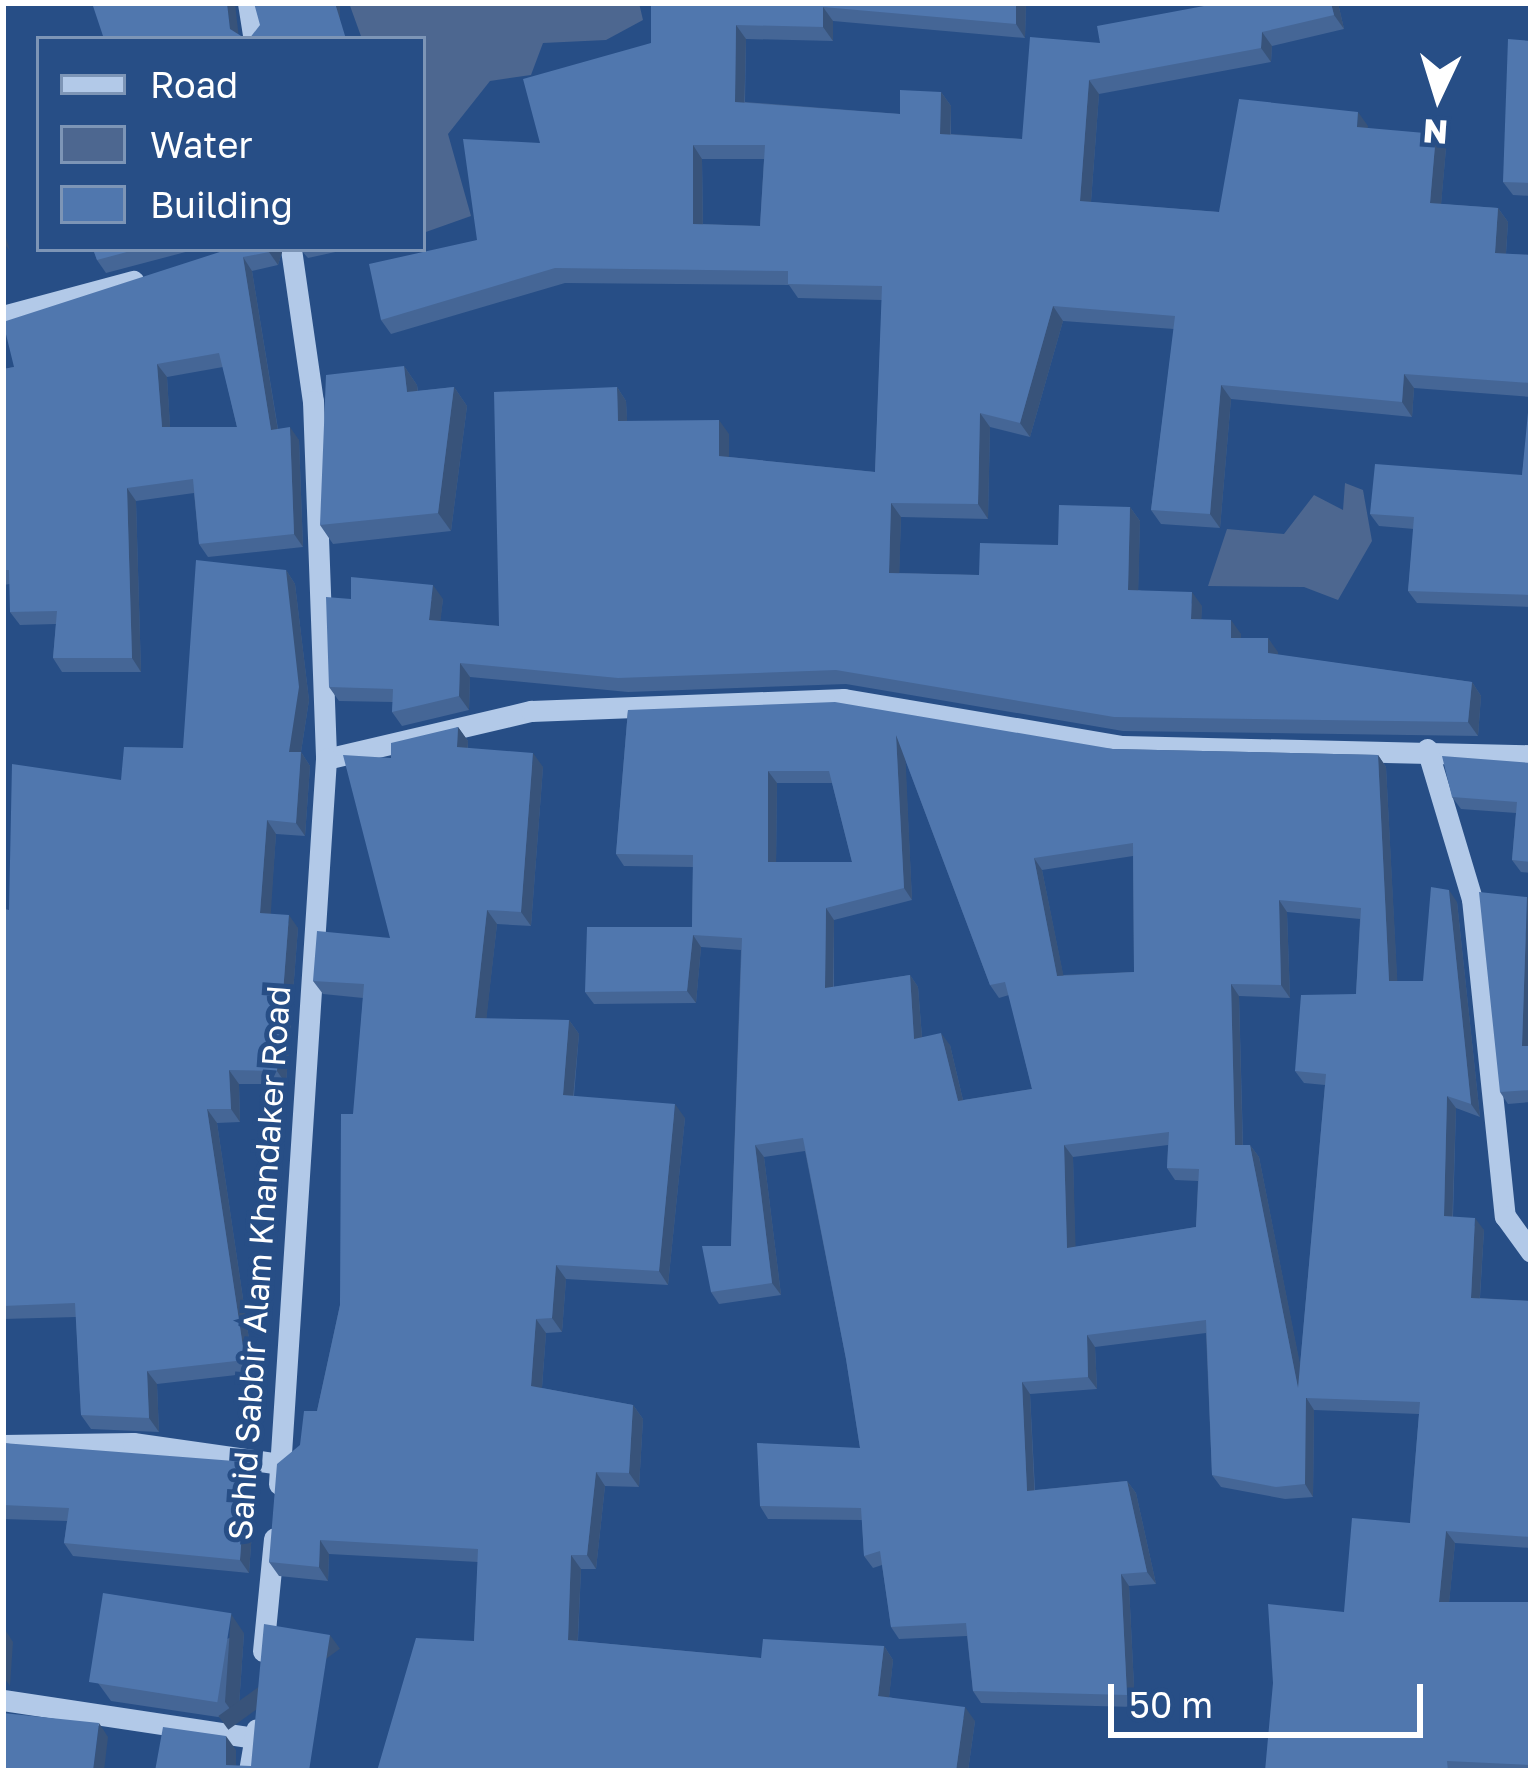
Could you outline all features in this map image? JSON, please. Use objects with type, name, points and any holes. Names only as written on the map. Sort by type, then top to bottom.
[{"type":"street","points":[[248,3],[254,36]]},
{"type":"street","name":"Sahid Sabbir Alam Khandaker Road","points":[[248,1771],[280,1464],[326,759],[314,401],[291,252]]},
{"type":"street","points":[[3,316],[164,273]]},
{"type":"street","points":[[326,759],[531,711],[844,699],[1122,746],[1427,749],[1531,755]]},
{"type":"street","points":[[1427,749],[1472,899],[1505,1216],[1531,1252]]},
{"type":"street","points":[[3,1445],[133,1443],[280,1464]]},
{"type":"street","points":[[3,1700],[255,1738]]},
{"type":"water","points":[[349,3],[639,3],[643,20],[606,40],[543,43],[531,75],[490,81],[448,134],[471,216],[426,232],[426,36],[361,36]]},
{"type":"water","points":[[1345,483],[1363,490],[1372,541],[1338,600],[1304,587],[1208,586],[1227,529],[1284,534],[1314,495],[1343,510]]},
{"type":"building","points":[[92,3],[227,3],[230,29],[241,36],[103,36]]},
{"type":"building","points":[[254,3],[335,3],[345,36],[251,36],[260,25]]},
{"type":"building","points":[[651,3],[1016,3],[1016,24],[823,7],[823,27],[736,25],[735,102],[900,114],[900,90],[941,92],[940,134],[1022,139],[1030,37],[1100,43],[1097,26],[1220,3],[1331,3],[1334,15],[1262,32],[1261,48],[1089,80],[1080,201],[1219,212],[1239,99],[1358,112],[1357,127],[1436,134],[1430,203],[1498,208],[1495,253],[1531,255],[1531,383],[1404,374],[1402,402],[1221,385],[1210,514],[1151,510],[1175,316],[1053,306],[1020,423],[980,413],[978,504],[891,503],[889,573],[979,575],[980,543],[1058,545],[1059,505],[1130,507],[1128,590],[1192,592],[1191,619],[1231,620],[1231,638],[1268,638],[1268,653],[1472,682],[1468,722],[1114,717],[836,670],[618,678],[460,663],[459,696],[392,712],[393,689],[329,687],[326,597],[351,599],[351,577],[433,585],[429,620],[499,626],[494,392],[617,387],[618,421],[719,420],[719,456],[875,472],[882,286],[788,284],[788,271],[555,268],[381,320],[369,264],[477,240],[463,139],[540,143],[523,79],[651,43]],"holes":[[[693,145],[765,145],[760,226],[693,224]]]},
{"type":"building","points":[[1508,39],[1531,41],[1531,183],[1503,182]]},
{"type":"building","points":[[94,252],[127,252],[97,260]]},
{"type":"building","points":[[220,252],[269,252],[243,257],[271,430],[290,427],[294,534],[199,544],[193,479],[127,488],[132,658],[53,658],[57,611],[10,612],[9,570],[3,570],[3,369],[14,367],[3,322]],"holes":[[[219,353],[237,427],[162,427],[157,364]]]},
{"type":"building","points":[[404,366],[407,392],[454,387],[438,513],[320,525],[326,375]]},
{"type":"building","points":[[1529,402],[1531,595],[1408,591],[1414,517],[1370,514],[1375,464],[1522,475]]},
{"type":"building","points":[[196,560],[286,570],[299,687],[289,752],[301,752],[296,823],[267,820],[260,913],[289,915],[277,1071],[229,1070],[231,1109],[207,1109],[245,1360],[147,1371],[149,1418],[81,1415],[75,1303],[3,1306],[3,909],[9,910],[12,764],[121,780],[124,747],[183,748]]},
{"type":"building","points":[[835,702],[1113,749],[1378,755],[1389,981],[1423,981],[1431,887],[1449,890],[1471,1104],[1447,1096],[1444,1216],[1475,1218],[1471,1298],[1531,1301],[1531,1537],[1446,1531],[1439,1602],[1531,1602],[1531,1765],[1447,1761],[1448,1771],[1265,1771],[1273,1683],[1268,1604],[1344,1612],[1352,1518],[1410,1523],[1420,1402],[1306,1398],[1305,1484],[1276,1487],[1212,1475],[1206,1320],[1087,1335],[1088,1377],[1022,1382],[1027,1491],[1127,1481],[1147,1572],[1121,1574],[1127,1695],[973,1691],[966,1623],[891,1627],[880,1551],[864,1556],[861,1508],[760,1506],[757,1443],[860,1448],[846,1359],[803,1138],[755,1145],[772,1283],[711,1292],[702,1246],[731,1246],[742,938],[693,935],[687,991],[585,992],[587,927],[692,927],[693,855],[616,854],[628,710]],"holes":[[[896,735],[990,985],[1005,982],[1032,1089],[958,1101],[941,1033],[914,1039],[910,975],[825,988],[826,908],[904,888]],[[768,771],[829,771],[852,862],[768,862]],[[1133,843],[1134,972],[1057,976],[1034,858]],[[1279,900],[1361,908],[1356,994],[1301,995],[1295,1071],[1326,1074],[1298,1388],[1250,1145],[1235,1145],[1231,984],[1281,985]],[[1169,1132],[1167,1168],[1199,1169],[1196,1227],[1067,1248],[1064,1145]]]},
{"type":"building","points":[[458,727],[457,747],[533,753],[521,912],[487,910],[475,1018],[569,1020],[563,1095],[675,1104],[659,1271],[556,1265],[552,1318],[536,1319],[531,1386],[633,1405],[629,1473],[596,1472],[587,1555],[571,1555],[568,1640],[761,1658],[763,1639],[884,1646],[878,1696],[965,1707],[956,1771],[377,1771],[416,1638],[474,1641],[478,1549],[320,1540],[319,1567],[269,1562],[277,1464],[300,1445],[304,1411],[317,1411],[340,1305],[341,1114],[353,1114],[364,984],[313,981],[317,931],[390,938],[343,755],[391,758],[391,743]]},
{"type":"building","points":[[1442,756],[1531,763],[1531,862],[1512,860],[1517,802],[1452,797]]},
{"type":"building","points":[[1479,892],[1527,897],[1522,1046],[1531,1046],[1531,1090],[1500,1092]]},
{"type":"building","points":[[3,1443],[247,1462],[240,1560],[64,1543],[69,1508],[3,1505]]},
{"type":"building","points":[[103,1593],[231,1613],[217,1702],[89,1682]]},
{"type":"building","points":[[264,1624],[330,1635],[309,1771],[155,1771],[163,1727],[226,1736],[226,1765],[251,1766]]},
{"type":"building","points":[[3,1713],[99,1723],[93,1771],[3,1771]]}]
